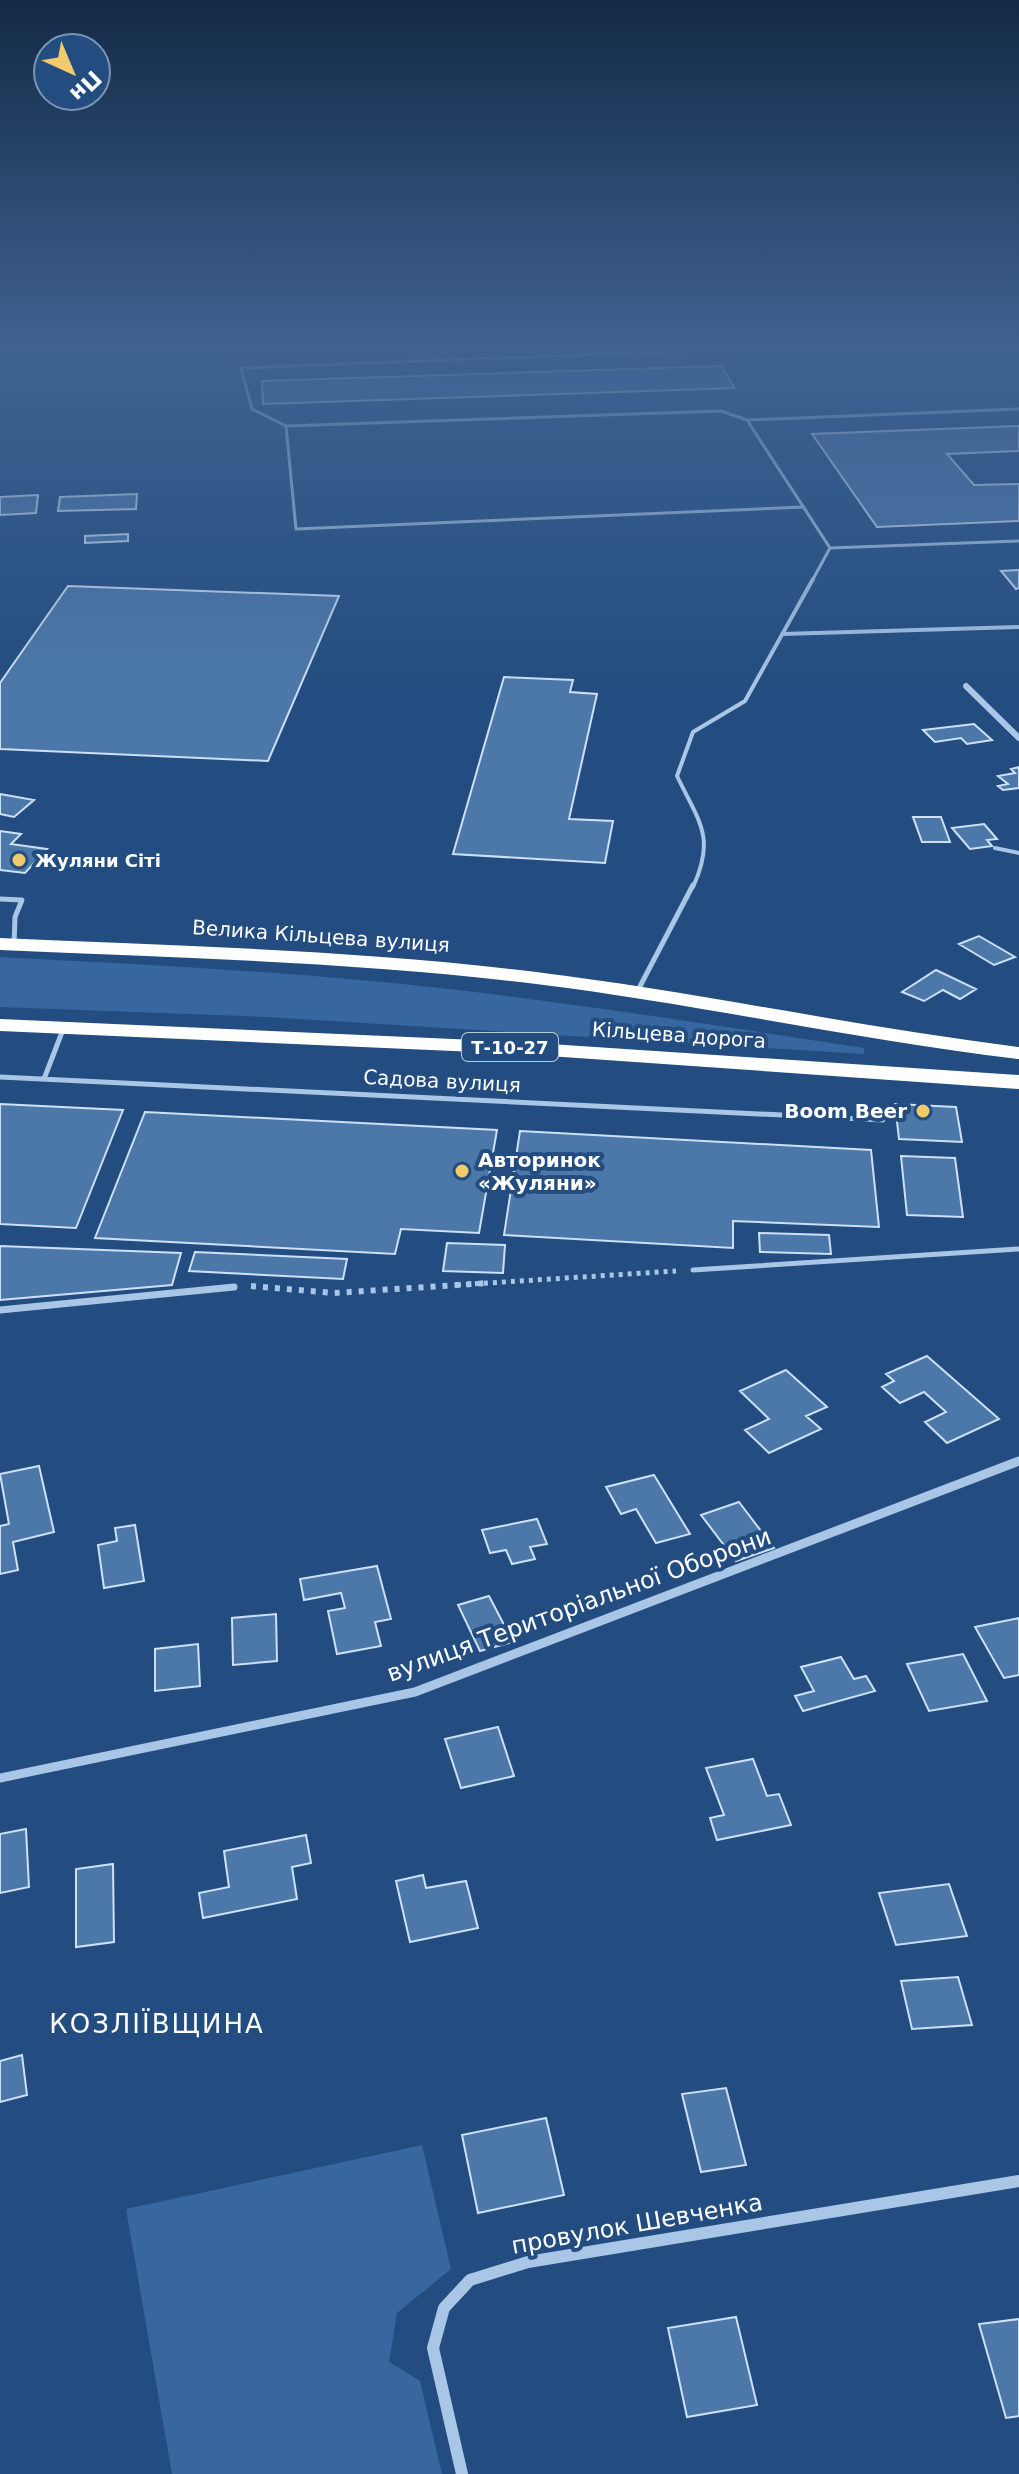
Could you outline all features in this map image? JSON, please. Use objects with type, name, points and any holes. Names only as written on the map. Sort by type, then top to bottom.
[{"type":"highway","name":"Велика Кільцева вулиця","points":[[7,944],[226,952],[389,963],[637,992]]},
{"type":"highway","name":"Кільцева дорога","points":[[637,992],[856,1030],[1019,1053]]},
{"type":"highway","name":"Кільцева дорога","points":[[0,1025],[520,1048],[1019,1082]]},
{"type":"street","points":[[966,686],[1019,738]]},
{"type":"street","name":"вулиця Територіальної Оборони","points":[[0,1778],[415,1692],[1019,1461]]},
{"type":"street","name":"провулок Шевченка","points":[[462,2474],[433,2348],[444,2308],[470,2280],[528,2262],[1019,2181]]},
{"type":"lane","points":[[289,459],[296,529],[804,507]]},
{"type":"lane","points":[[773,459],[830,548]]},
{"type":"lane","points":[[830,548],[1019,541]]},
{"type":"lane","points":[[637,992],[653,967],[706,854],[699,826],[677,776],[693,732],[745,701],[830,548]]},
{"type":"lane","points":[[782,634],[1019,627]]},
{"type":"lane","points":[[995,848],[1019,853]]},
{"type":"lane","points":[[0,899],[22,900],[7,944]]},
{"type":"lane","points":[[44,1079],[64,1027]]},
{"type":"lane","name":"Садова вулиця","points":[[0,1077],[883,1120]]},
{"type":"lane","points":[[693,1270],[1019,1249]]},
{"type":"lane","points":[[0,1310],[234,1287]]},
{"type":"path","points":[[234,1287],[334,1293],[693,1270]]},
{"type":"shaded area","points":[[0,957],[169,966],[449,989],[864,1048],[864,1054],[267,1017],[0,1007]]},
{"type":"shaded area","points":[[422,2145],[451,2269],[397,2313],[389,2362],[420,2381],[442,2474],[172,2474],[126,2209]]},
{"type":"building","points":[[830,459],[952,459],[974,485],[1019,484],[1019,521],[877,527]]},
{"type":"building","points":[[137,494],[136,509],[58,511],[60,497]]},
{"type":"building","points":[[38,495],[36,513],[0,515],[0,497]]},
{"type":"building","points":[[128,534],[128,541],[85,543],[85,536]]},
{"type":"building","points":[[1019,570],[1019,588],[1016,589],[1001,571]]},
{"type":"building","points":[[68,586],[339,596],[268,761],[0,749],[0,683]]},
{"type":"building","points":[[504,677],[573,680],[570,692],[597,694],[569,819],[613,821],[605,863],[453,854]]},
{"type":"building","points":[[974,724],[992,740],[967,744],[961,738],[935,742],[923,730]]},
{"type":"building","points":[[1019,767],[1019,788],[1003,790],[998,786],[1008,784],[998,776],[1015,773],[1011,769]]},
{"type":"building","points":[[0,794],[34,800],[14,817],[0,814]]},
{"type":"building","points":[[913,817],[941,817],[950,842],[922,842]]},
{"type":"building","points":[[984,824],[997,839],[987,840],[992,846],[970,849],[952,828]]},
{"type":"building","name":"Жуляни Сіті","points":[[0,831],[21,834],[11,844],[47,849],[25,873],[0,870]]},
{"type":"building","points":[[979,936],[1015,957],[994,965],[959,944]]},
{"type":"building","points":[[936,970],[976,989],[960,999],[943,990],[924,1001],[902,992]]},
{"type":"building","points":[[0,1104],[123,1110],[76,1228],[0,1224]]},
{"type":"building","points":[[895,1104],[956,1107],[962,1142],[899,1139]]},
{"type":"building","points":[[145,1112],[497,1130],[479,1233],[401,1229],[395,1254],[95,1238]]},
{"type":"building","points":[[520,1131],[871,1150],[879,1227],[733,1221],[733,1248],[504,1235]]},
{"type":"building","points":[[901,1156],[955,1158],[963,1217],[907,1215]]},
{"type":"building","points":[[759,1233],[829,1235],[831,1254],[760,1252]]},
{"type":"building","points":[[447,1243],[505,1245],[503,1273],[443,1271]]},
{"type":"building","points":[[0,1246],[181,1253],[172,1285],[0,1300]]},
{"type":"building","points":[[195,1252],[347,1259],[343,1279],[189,1271]]},
{"type":"building","points":[[927,1356],[999,1419],[947,1443],[925,1422],[946,1412],[924,1392],[900,1403],[882,1387],[894,1381],[886,1374]]},
{"type":"building","points":[[786,1370],[827,1407],[806,1416],[821,1429],[769,1453],[745,1430],[769,1419],[740,1391]]},
{"type":"building","points":[[39,1466],[54,1532],[13,1542],[18,1570],[0,1574],[0,1526],[9,1524],[0,1474]]},
{"type":"building","points":[[654,1475],[690,1534],[656,1543],[636,1509],[621,1514],[606,1487]]},
{"type":"building","points":[[739,1502],[774,1548],[736,1561],[701,1515]]},
{"type":"building","points":[[537,1519],[547,1544],[530,1547],[535,1559],[512,1564],[506,1550],[490,1553],[482,1530]]},
{"type":"building","points":[[135,1525],[144,1581],[104,1588],[98,1545],[117,1541],[115,1528]]},
{"type":"building","points":[[377,1566],[391,1619],[375,1622],[381,1646],[337,1654],[328,1611],[345,1608],[341,1593],[304,1600],[300,1579]]},
{"type":"building","points":[[489,1596],[513,1642],[480,1651],[458,1605]]},
{"type":"building","points":[[276,1614],[277,1661],[233,1665],[232,1618]]},
{"type":"building","points":[[1019,1618],[1019,1675],[1004,1678],[975,1627]]},
{"type":"building","points":[[198,1644],[200,1686],[155,1691],[155,1649]]},
{"type":"building","points":[[963,1654],[987,1701],[929,1711],[907,1664]]},
{"type":"building","points":[[841,1657],[854,1679],[866,1676],[875,1691],[803,1711],[795,1696],[814,1691],[801,1667]]},
{"type":"building","points":[[498,1727],[514,1776],[461,1788],[445,1739]]},
{"type":"building","points":[[753,1759],[767,1796],[779,1794],[791,1825],[717,1840],[710,1818],[724,1815],[706,1768]]},
{"type":"building","points":[[26,1829],[29,1887],[0,1893],[0,1834]]},
{"type":"building","points":[[306,1835],[311,1863],[292,1867],[297,1899],[203,1918],[199,1893],[229,1887],[224,1851]]},
{"type":"building","points":[[113,1864],[114,1942],[76,1947],[76,1869]]},
{"type":"building","points":[[423,1875],[426,1888],[466,1881],[478,1928],[410,1942],[396,1881]]},
{"type":"building","points":[[949,1884],[967,1936],[896,1945],[879,1893]]},
{"type":"building","points":[[958,1977],[972,2025],[912,2029],[901,1981]]},
{"type":"building","points":[[22,2055],[27,2095],[0,2102],[0,2061]]},
{"type":"building","points":[[726,2088],[746,2165],[701,2172],[682,2094]]},
{"type":"building","points":[[546,2118],[564,2195],[478,2213],[462,2135]]},
{"type":"building","points":[[736,2317],[757,2405],[687,2417],[668,2328]]},
{"type":"building","points":[[1019,2319],[1019,2416],[1006,2418],[979,2324]]},
{"type":"place","name":"Жуляни Сіті","points":[[19,860]]},
{"type":"place","name":"Boom Beer","points":[[923,1111]]},
{"type":"place","name":"Авторинок «Жуляни»","points":[[462,1171]]},
{"type":"district","name":"КОЗЛІЇВЩИНА","points":[[157,2024]]}]
